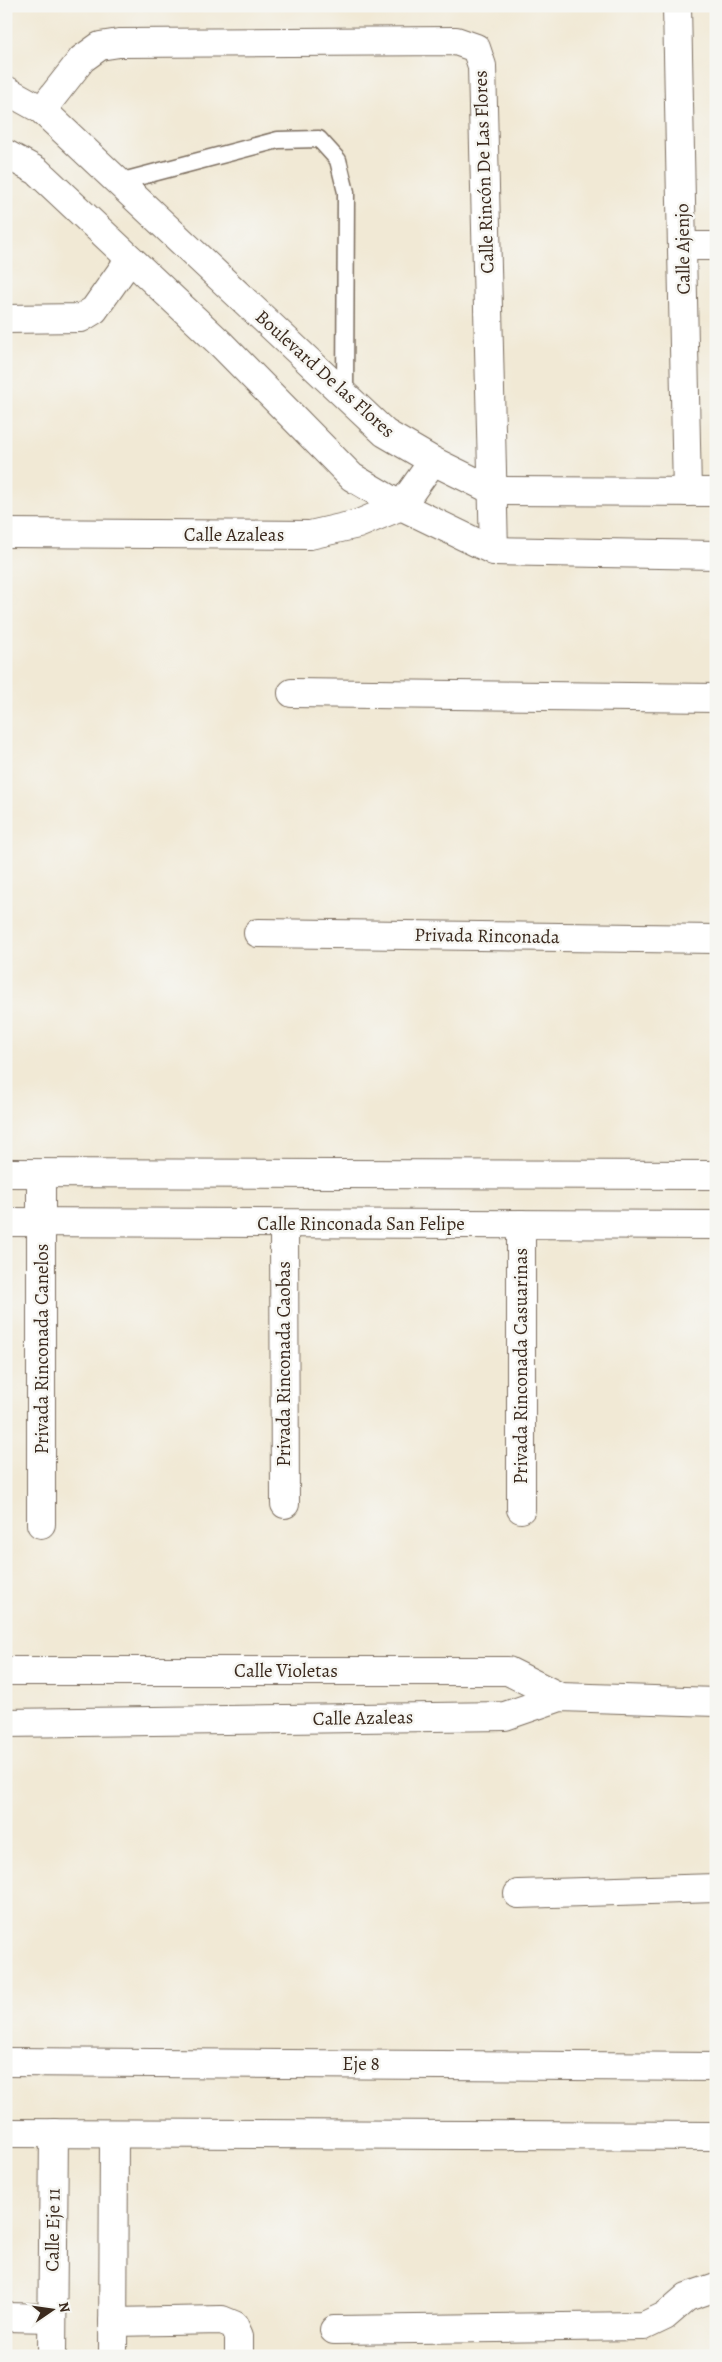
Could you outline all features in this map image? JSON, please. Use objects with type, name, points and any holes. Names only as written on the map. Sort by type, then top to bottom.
[{"type":"street","name":"Calle Ajenjo","points":[[677,6],[687,492]]},
{"type":"street","name":"Calle Rincón De Las Flores","points":[[42,110],[82,59],[100,46],[119,43],[456,41],[476,48],[482,66],[494,551]]},
{"type":"street","name":"Boulevard De las Flores","points":[[6,90],[42,110],[385,433],[433,461],[494,491],[716,492]]},
{"type":"street","points":[[6,154],[37,171],[222,345],[352,477],[401,506],[494,551],[716,555]]},
{"type":"street","points":[[683,246],[716,246]]},
{"type":"street","points":[[6,319],[81,318],[94,310],[130,259]]},
{"type":"street","points":[[401,506],[433,461]]},
{"type":"street","name":"Calle Azaleas","points":[[6,533],[310,535],[358,524],[401,506]]},
{"type":"street","points":[[292,693],[716,698]]},
{"type":"street","name":"Privada Rinconada","points":[[258,934],[716,939]]},
{"type":"street","points":[[6,1173],[716,1175]]},
{"type":"street","name":"Privada Rinconada Canelos","points":[[41,1174],[41,1524]]},
{"type":"street","name":"Calle Rinconada San Felipe","points":[[6,1222],[716,1224]]},
{"type":"street","name":"Privada Rinconada Caobas","points":[[284,1224],[285,1504]]},
{"type":"street","name":"Privada Rinconada Casuarinas","points":[[521,1224],[522,1509]]},
{"type":"street","name":"Calle Violetas","points":[[6,1671],[508,1671],[560,1696]]},
{"type":"street","name":"Calle Azaleas","points":[[6,1723],[505,1716],[560,1696],[716,1702]]},
{"type":"street","points":[[518,1894],[716,1888]]},
{"type":"street","name":"Eje 8","points":[[6,2062],[716,2067]]},
{"type":"street","points":[[6,2133],[716,2136]]},
{"type":"street","name":"Calle Eje 11","points":[[52,2356],[54,2134]]},
{"type":"street","points":[[113,2356],[114,2134]]},
{"type":"street","points":[[334,2330],[644,2326],[665,2316],[687,2297],[716,2287]]},
{"type":"street","points":[[6,2317],[52,2318]]},
{"type":"street","points":[[113,2322],[222,2320],[234,2326],[239,2336],[239,2356]]},
{"type":"lane","points":[[119,182],[278,140],[319,139],[338,160],[346,192],[345,396]]}]
